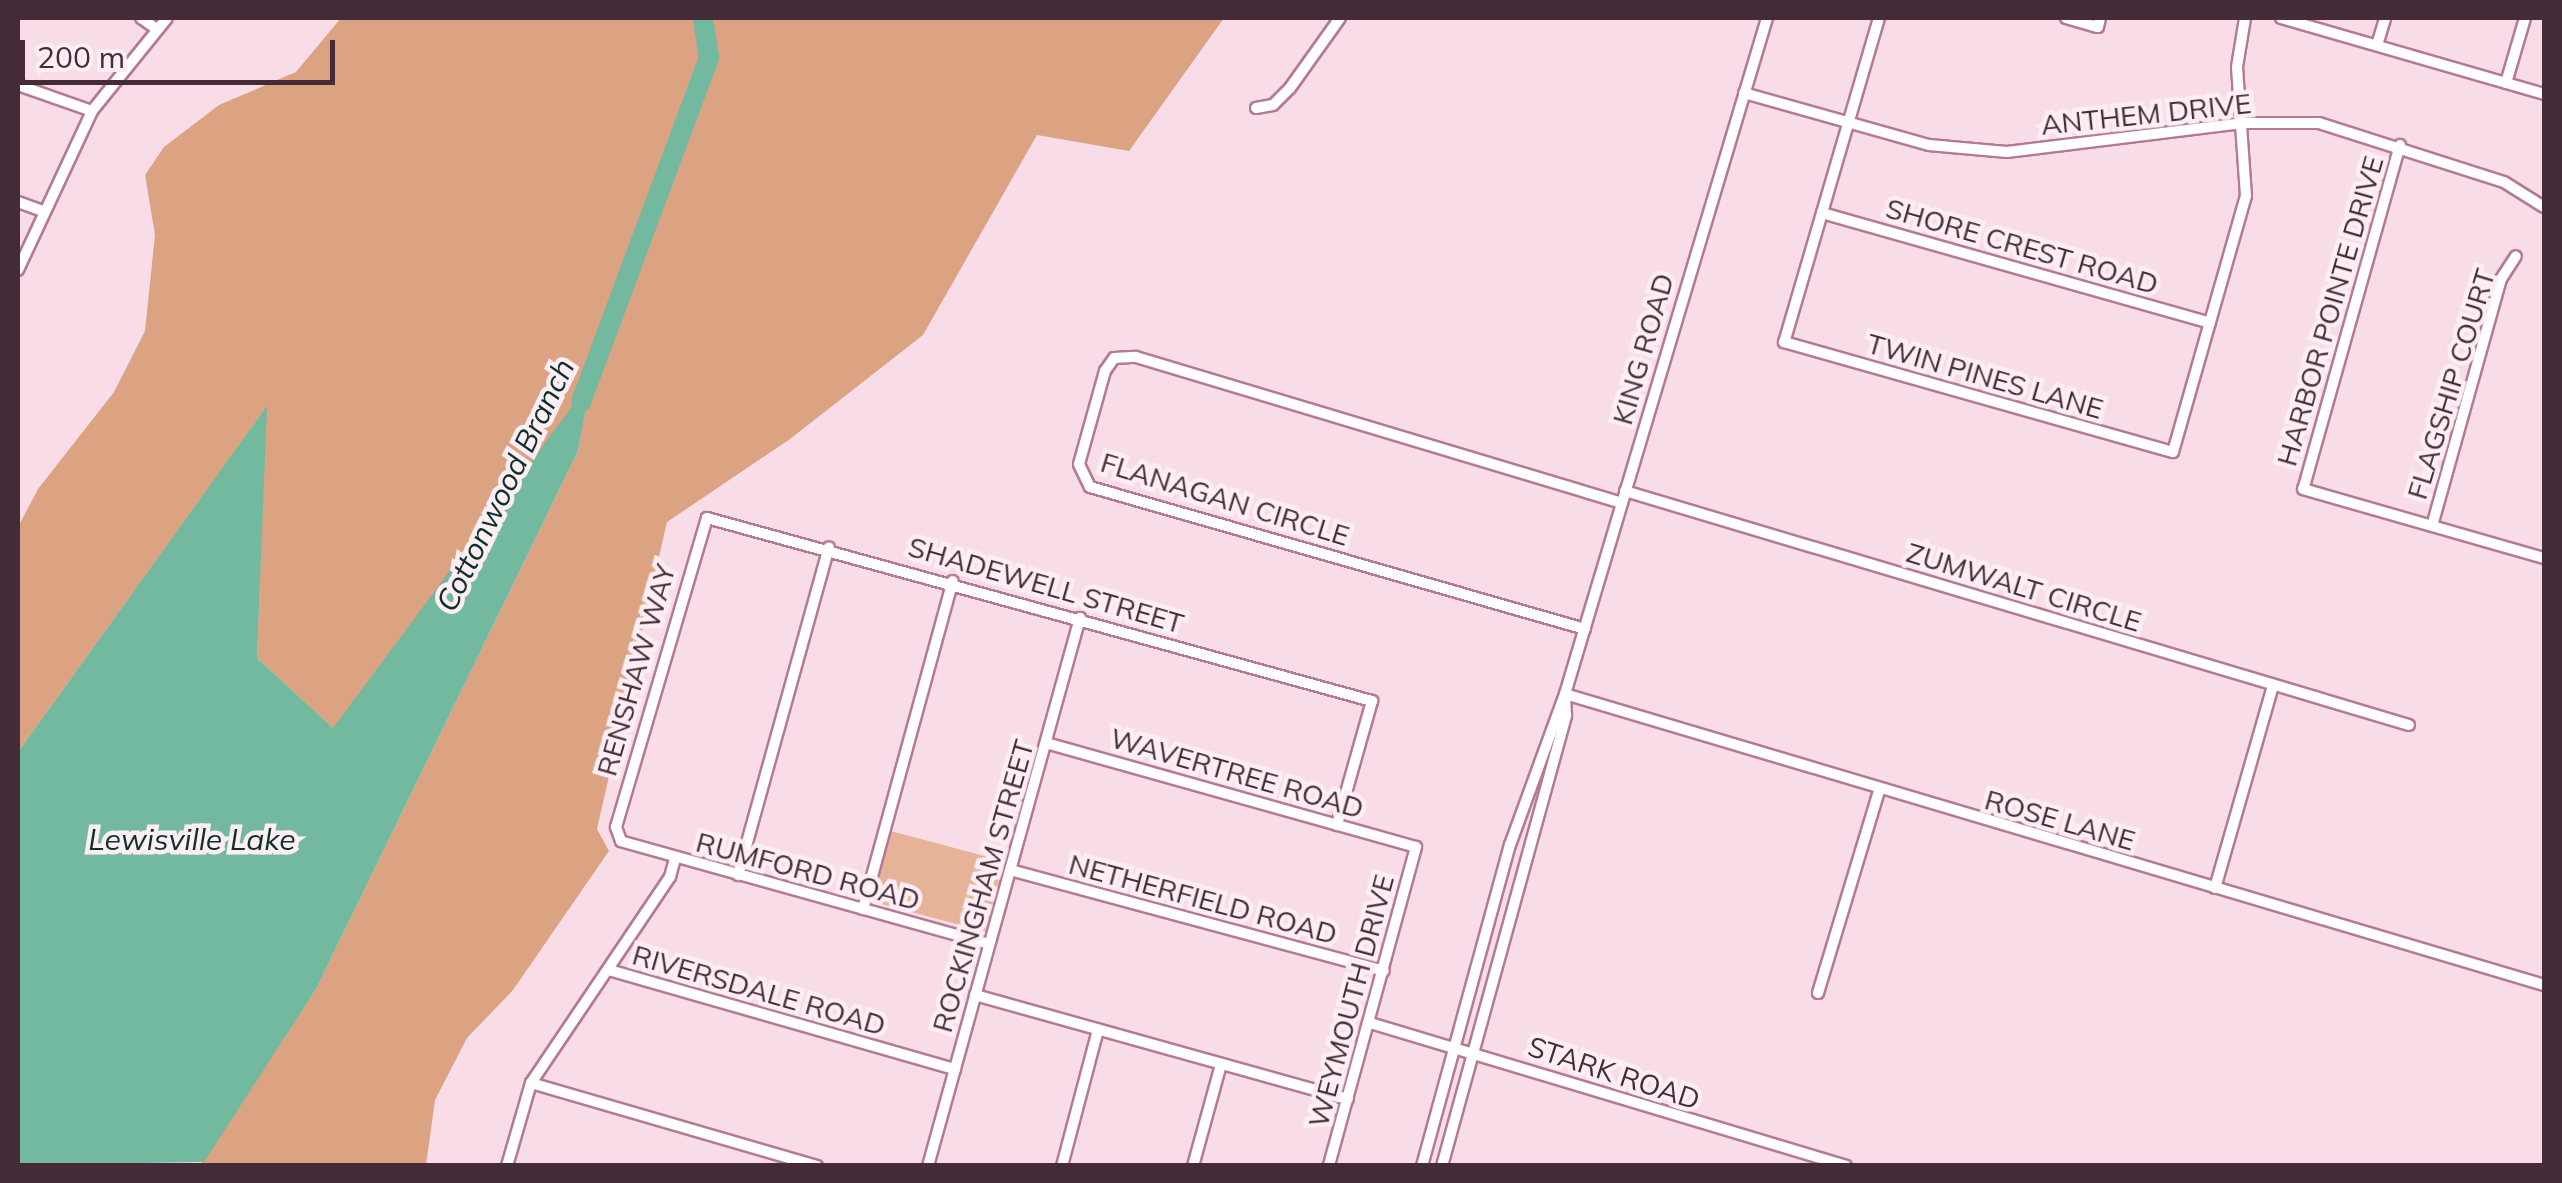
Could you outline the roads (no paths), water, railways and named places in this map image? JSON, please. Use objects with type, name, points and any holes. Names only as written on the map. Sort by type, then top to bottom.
[{"type":"street","points":[[142,18],[158,29]]},
{"type":"street","points":[[18,270],[92,111],[167,18]]},
{"type":"street","points":[[1256,108],[1272,105],[1290,88],[1340,18]]},
{"type":"street","name":"KING ROAD","points":[[1422,1166],[1489,923],[1554,712],[1565,694],[1585,629],[1766,18]]},
{"type":"street","points":[[1822,213],[1879,18]]},
{"type":"street","points":[[2066,18],[2099,22]]},
{"type":"street","points":[[2210,323],[2246,196],[2244,123],[2237,66],[2245,18]]},
{"type":"street","points":[[2282,18],[2544,94]]},
{"type":"street","points":[[2377,45],[2385,18]]},
{"type":"street","points":[[2506,83],[2524,18]]},
{"type":"street","points":[[18,85],[92,111]]},
{"type":"street","name":"ANTHEM DRIVE","points":[[1744,93],[1930,145],[2007,152],[2244,123],[2319,123],[2400,145],[2504,182],[2544,208]]},
{"type":"street","name":"HARBOR POINTE DRIVE","points":[[2400,145],[2303,489],[2432,526]]},
{"type":"street","points":[[18,202],[43,211]]},
{"type":"street","name":"SHORE CREST ROAD","points":[[1822,213],[2210,323]]},
{"type":"street","name":"TWIN PINES LANE","points":[[1822,213],[1784,342],[2174,452],[2210,323]]},
{"type":"street","name":"FLAGSHIP COURT","points":[[2432,526],[2501,279],[2516,256]]},
{"type":"street","name":"FLANAGAN CIRCLE","points":[[1585,629],[1090,487],[1079,464],[1105,371],[1114,358],[1136,357],[1624,497]]},
{"type":"street","name":"ZUMWALT CIRCLE","points":[[1624,497],[2409,725]]},
{"type":"street","name":"SHADEWELL STREET","points":[[706,518],[829,546],[1372,700],[1337,825]]},
{"type":"street","name":"RENSHAW WAY","points":[[619,837],[626,790],[706,518]]},
{"type":"street","points":[[2432,526],[2544,558]]},
{"type":"street","points":[[738,876],[829,546]]},
{"type":"street","points":[[862,910],[953,581]]},
{"type":"street","name":"ROCKINGHAM STREET","points":[[928,1166],[1080,618]]},
{"type":"street","points":[[2215,888],[2273,686]]},
{"type":"street","name":"KING ROAD","points":[[1442,1166],[1566,715],[1565,694]]},
{"type":"street","name":"ROSE LANE","points":[[1565,694],[1879,791],[2544,984]]},
{"type":"street","name":"WAVERTREE ROAD","points":[[1046,743],[1416,847]]},
{"type":"street","points":[[1818,993],[1879,791]]},
{"type":"street","name":"RUMFORD ROAD","points":[[619,837],[675,858],[989,944]]},
{"type":"street","name":"WEYMOUTH DRIVE","points":[[1330,1166],[1416,847]]},
{"type":"street","points":[[507,1166],[531,1083],[608,970],[675,858]]},
{"type":"street","name":"NETHERFIELD ROAD","points":[[1010,870],[1384,971]]},
{"type":"street","points":[[1489,923],[1508,928]]},
{"type":"street","name":"RIVERSDALE ROAD","points":[[608,970],[955,1069]]},
{"type":"street","points":[[975,996],[1348,1100]]},
{"type":"street","name":"STARK ROAD","points":[[1370,1023],[1846,1166]]},
{"type":"street","points":[[1062,1166],[1098,1030]]},
{"type":"street","points":[[1193,1166],[1221,1064]]},
{"type":"street","points":[[531,1083],[816,1166]]},
{"type":"water","name":"Lewisville Lake","points":[[591,381],[578,451],[316,989],[204,1162],[18,1165],[18,752],[267,406],[257,658],[333,728]]},
{"type":"waterway","name":"Cottonwood Branch","points":[[581,402],[709,57],[703,18]]}]
